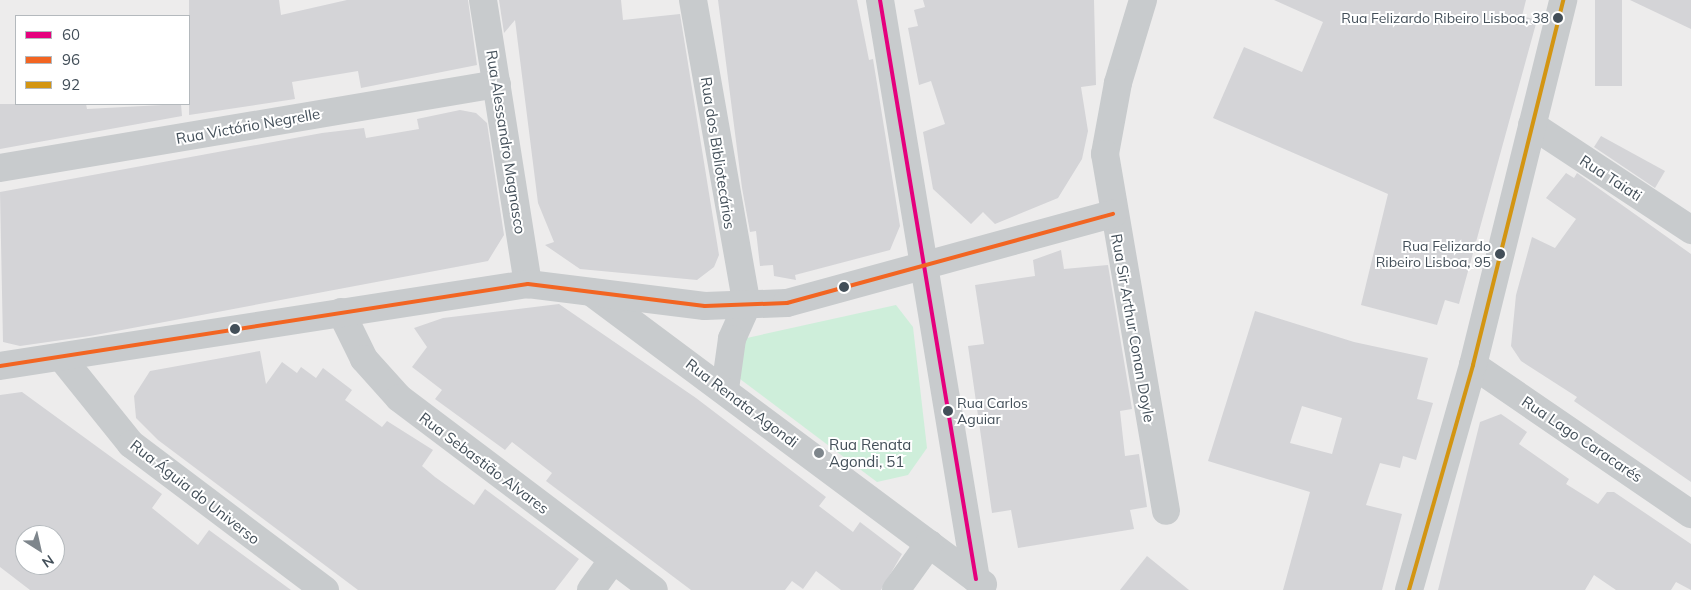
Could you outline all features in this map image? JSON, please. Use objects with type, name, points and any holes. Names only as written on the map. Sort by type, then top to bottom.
[{"type":"street","name":"Rua Alessandro Magnasco","points":[[483,0],[528,284]]},
{"type":"street","name":"Rua dos Bibliotecários","points":[[693,0],[747,304]]},
{"type":"street","points":[[880,0],[926,267],[984,584]]},
{"type":"street","name":"Rua Sir Arthur Conan Doyle","points":[[1143,0],[1109,118],[1105,154],[1112,214],[1166,510]]},
{"type":"street","points":[[1409,590],[1473,365],[1564,0]]},
{"type":"street","name":"Rua Victório Negrelle","points":[[0,168],[497,84]]},
{"type":"street","name":"Rua Taiati","points":[[1532,124],[1691,230]]},
{"type":"street","points":[[0,366],[528,284],[704,306],[787,303],[926,267],[1112,214]]},
{"type":"street","name":"Rua Renata Agondi","points":[[587,290],[725,389],[984,584]]},
{"type":"street","points":[[725,389],[732,339],[747,304]]},
{"type":"street","name":"Rua Sebastião Alvares","points":[[341,312],[364,359],[398,398],[654,590]]},
{"type":"street","name":"Rua Águia do Universo","points":[[60,357],[131,444],[325,590]]},
{"type":"street","name":"Rua Lago Caracarés","points":[[1473,365],[1691,514]]},
{"type":"street","points":[[896,590],[929,544]]},
{"type":"street","points":[[591,590],[614,560]]},
{"type":"green space","points":[[896,305],[913,327],[927,448],[908,475],[877,482],[736,376],[724,343]]},
{"type":"building","points":[[189,0],[279,0],[281,15],[347,0],[468,0],[477,65],[361,88],[358,71],[292,82],[295,99],[189,115]]},
{"type":"building","points":[[499,0],[621,0],[623,20],[680,14],[719,255],[714,267],[697,280],[580,269],[545,245],[554,242],[538,203],[515,20],[504,33]]},
{"type":"building","points":[[718,0],[857,0],[869,60],[873,59],[900,226],[890,250],[795,275],[796,280],[774,276],[773,265],[760,266],[756,231],[750,232],[742,188]]},
{"type":"building","points":[[923,0],[1094,0],[1096,85],[1081,87],[1088,131],[1082,159],[1058,198],[995,224],[983,212],[971,224],[933,189],[923,132],[945,124],[931,81],[919,85],[908,28],[918,26],[914,10],[925,7]]},
{"type":"building","points":[[1274,0],[1526,0],[1522,16],[1537,20],[1459,304],[1445,300],[1437,325],[1361,305],[1388,194],[1213,118],[1244,47],[1302,72],[1323,22]]},
{"type":"building","points":[[1595,0],[1622,0],[1622,86],[1595,86]]},
{"type":"building","points":[[1630,0],[1691,0],[1691,29]]},
{"type":"building","points":[[0,104],[86,105],[87,109],[181,105],[182,116],[0,149]]},
{"type":"building","points":[[460,110],[476,113],[487,123],[504,235],[488,261],[90,336],[20,346],[3,342],[0,192],[322,133],[364,128],[366,138],[419,129],[417,119]]},
{"type":"building","points":[[1601,136],[1665,171],[1655,188],[1594,147]]},
{"type":"building","points":[[1566,173],[1574,178],[1577,173],[1691,254],[1691,482],[1574,401],[1577,397],[1521,361],[1511,346],[1516,295],[1532,237],[1555,248],[1576,219],[1546,198]]},
{"type":"building","points":[[1061,250],[1064,269],[1108,265],[1132,409],[1120,411],[1125,456],[1139,454],[1147,507],[1130,510],[1134,529],[1018,548],[1011,510],[992,513],[968,346],[984,344],[975,285],[1035,276],[1033,260]]},
{"type":"building","points":[[559,304],[696,398],[826,497],[819,506],[853,532],[860,522],[902,554],[881,590],[841,590],[816,571],[803,589],[792,581],[785,590],[691,590],[546,481],[552,473],[512,442],[505,450],[435,399],[442,390],[412,367],[427,347],[414,328],[443,318]]},
{"type":"building","points":[[1255,311],[1354,342],[1428,358],[1417,399],[1433,403],[1416,460],[1403,456],[1400,468],[1380,463],[1366,505],[1402,514],[1382,590],[1283,590],[1310,492],[1208,461]],"holes":[[[1302,406],[1342,418],[1332,454],[1290,443]]]},
{"type":"building","points":[[260,351],[266,384],[282,362],[297,373],[301,367],[316,378],[323,368],[352,390],[345,400],[382,427],[387,421],[433,450],[422,466],[435,477],[474,505],[485,489],[579,559],[555,590],[358,590],[158,440],[136,418],[134,396],[150,371]]},
{"type":"building","points":[[22,392],[162,494],[152,508],[198,545],[209,530],[291,590],[30,590],[0,567],[0,395]]},
{"type":"building","points":[[1501,414],[1527,432],[1519,444],[1569,479],[1566,484],[1598,504],[1607,492],[1614,492],[1691,544],[1691,590],[1676,582],[1671,590],[1616,590],[1594,575],[1585,590],[1438,590],[1480,422]]},
{"type":"building","points":[[1147,556],[1189,590],[1120,590]]},
{"type":"transit line","name":"60","points":[[880,0],[976,579]]},
{"type":"transit line","name":"92","points":[[1409,590],[1473,365],[1563,0]]},
{"type":"transit line","name":"96","points":[[0,366],[528,284],[705,306],[787,303],[1113,214]]},
{"type":"place","name":"Rua Felizardo Ribeiro Lisboa, 38","points":[[1558,18]]},
{"type":"place","name":"Rua Felizardo Ribeiro Lisboa, 95","points":[[1500,254]]},
{"type":"place","name":"Rua Carlos Aguiar","points":[[948,411]]},
{"type":"place","name":"Rua Renata Agondi, 51","points":[[819,453]]}]
